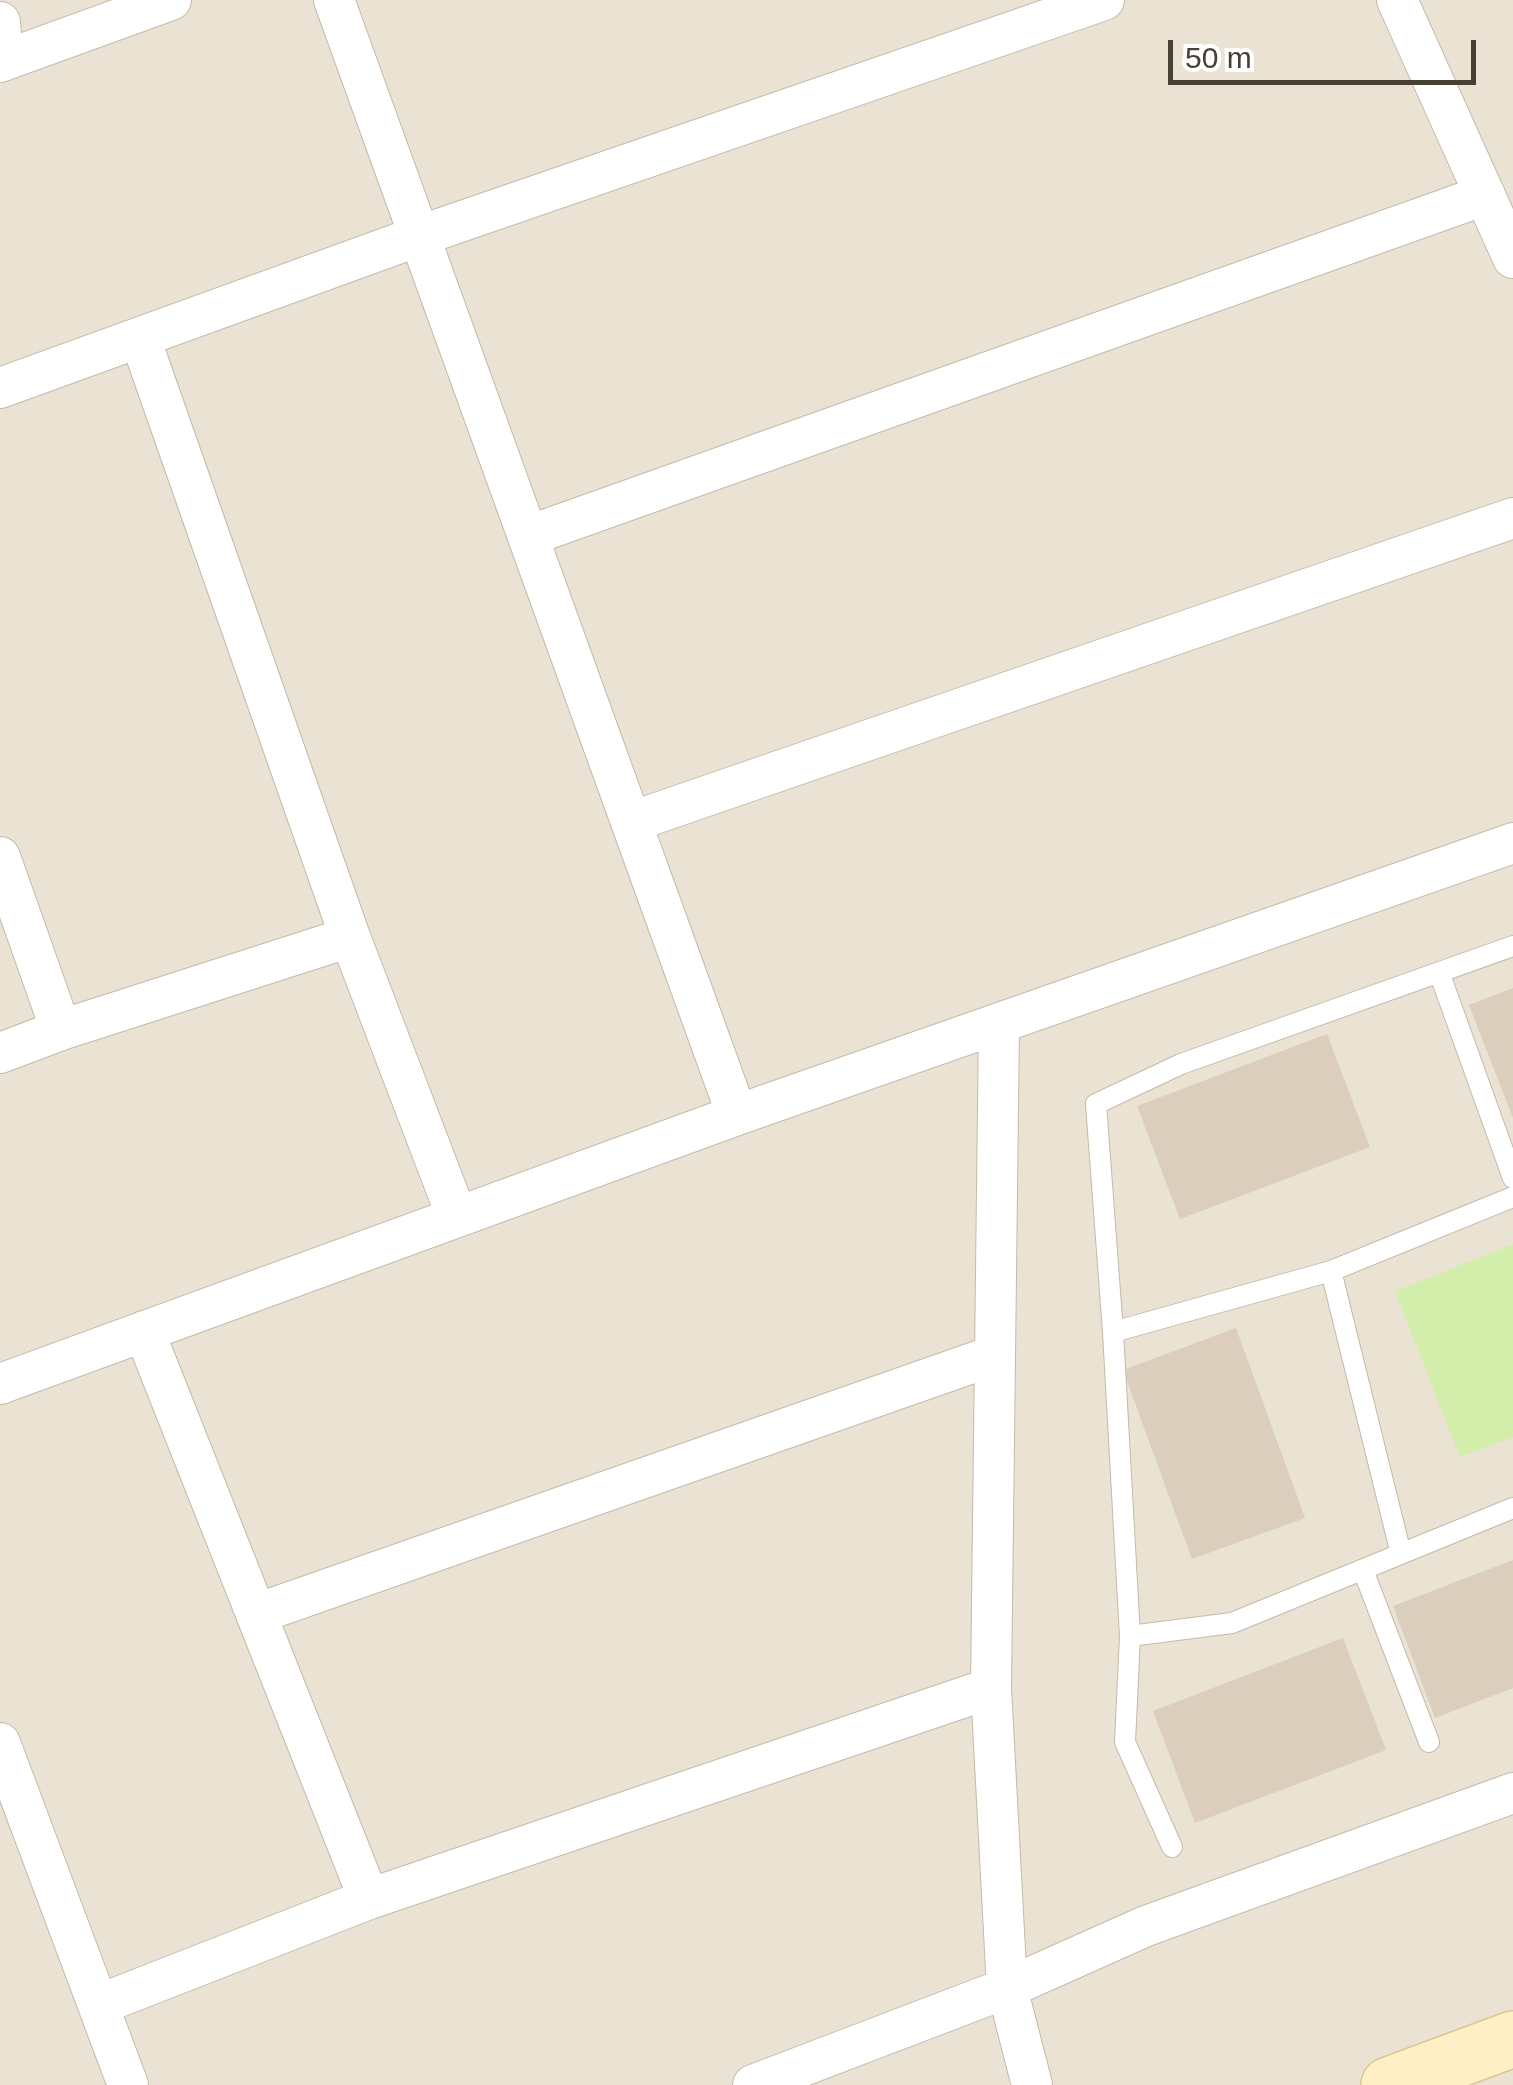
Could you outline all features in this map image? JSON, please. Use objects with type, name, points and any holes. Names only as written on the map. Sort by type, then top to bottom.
[{"type":"main road","points":[[1390,2085],[1513,2039]]},
{"type":"street","points":[[1,48],[171,0]]},
{"type":"street","points":[[334,0],[737,1114]]},
{"type":"street","points":[[0,388],[420,236],[1104,0]]},
{"type":"street","points":[[1396,0],[1513,258]]},
{"type":"street","points":[[528,536],[1485,195]]},
{"type":"street","points":[[140,338],[350,937],[457,1217]]},
{"type":"street","points":[[632,822],[1513,518]]},
{"type":"street","points":[[0,1384],[737,1114],[1513,844]]},
{"type":"street","points":[[0,857],[61,1030]]},
{"type":"street","points":[[0,1053],[350,937]]},
{"type":"street","points":[[1000,1024],[992,1688],[1008,1988],[1032,2085]]},
{"type":"street","points":[[144,1331],[369,1899]]},
{"type":"street","points":[[256,1614],[996,1355]]},
{"type":"street","points":[[98,2006],[369,1899],[992,1688]]},
{"type":"street","points":[[0,1743],[128,2085]]},
{"type":"street","points":[[753,2085],[1008,1988],[1146,1926],[1513,1793]]},
{"type":"lane","points":[[1172,1847],[1125,1742],[1130,1636],[1096,1104],[1181,1064],[1513,946]]},
{"type":"lane","points":[[1439,972],[1513,1178]]},
{"type":"lane","points":[[1113,1332],[1330,1271],[1513,1197]]},
{"type":"lane","points":[[1330,1271],[1401,1554]]},
{"type":"lane","points":[[1130,1636],[1232,1622],[1513,1508]]},
{"type":"lane","points":[[1363,1570],[1430,1742]]},
{"type":"shaded area","points":[[0,0],[1513,0],[1513,2085],[0,2085]]},
{"type":"green space","points":[[1513,1244],[1513,1437],[1460,1457],[1395,1291]]},
{"type":"building","points":[[1513,988],[1513,1118],[1469,1005]]},
{"type":"building","points":[[1327,1034],[1370,1147],[1180,1219],[1137,1106]]},
{"type":"building","points":[[1236,1328],[1305,1518],[1192,1559],[1123,1370]]},
{"type":"building","points":[[1513,1560],[1513,1688],[1435,1718],[1393,1606]]},
{"type":"building","points":[[1343,1638],[1386,1750],[1195,1823],[1153,1711]]}]
